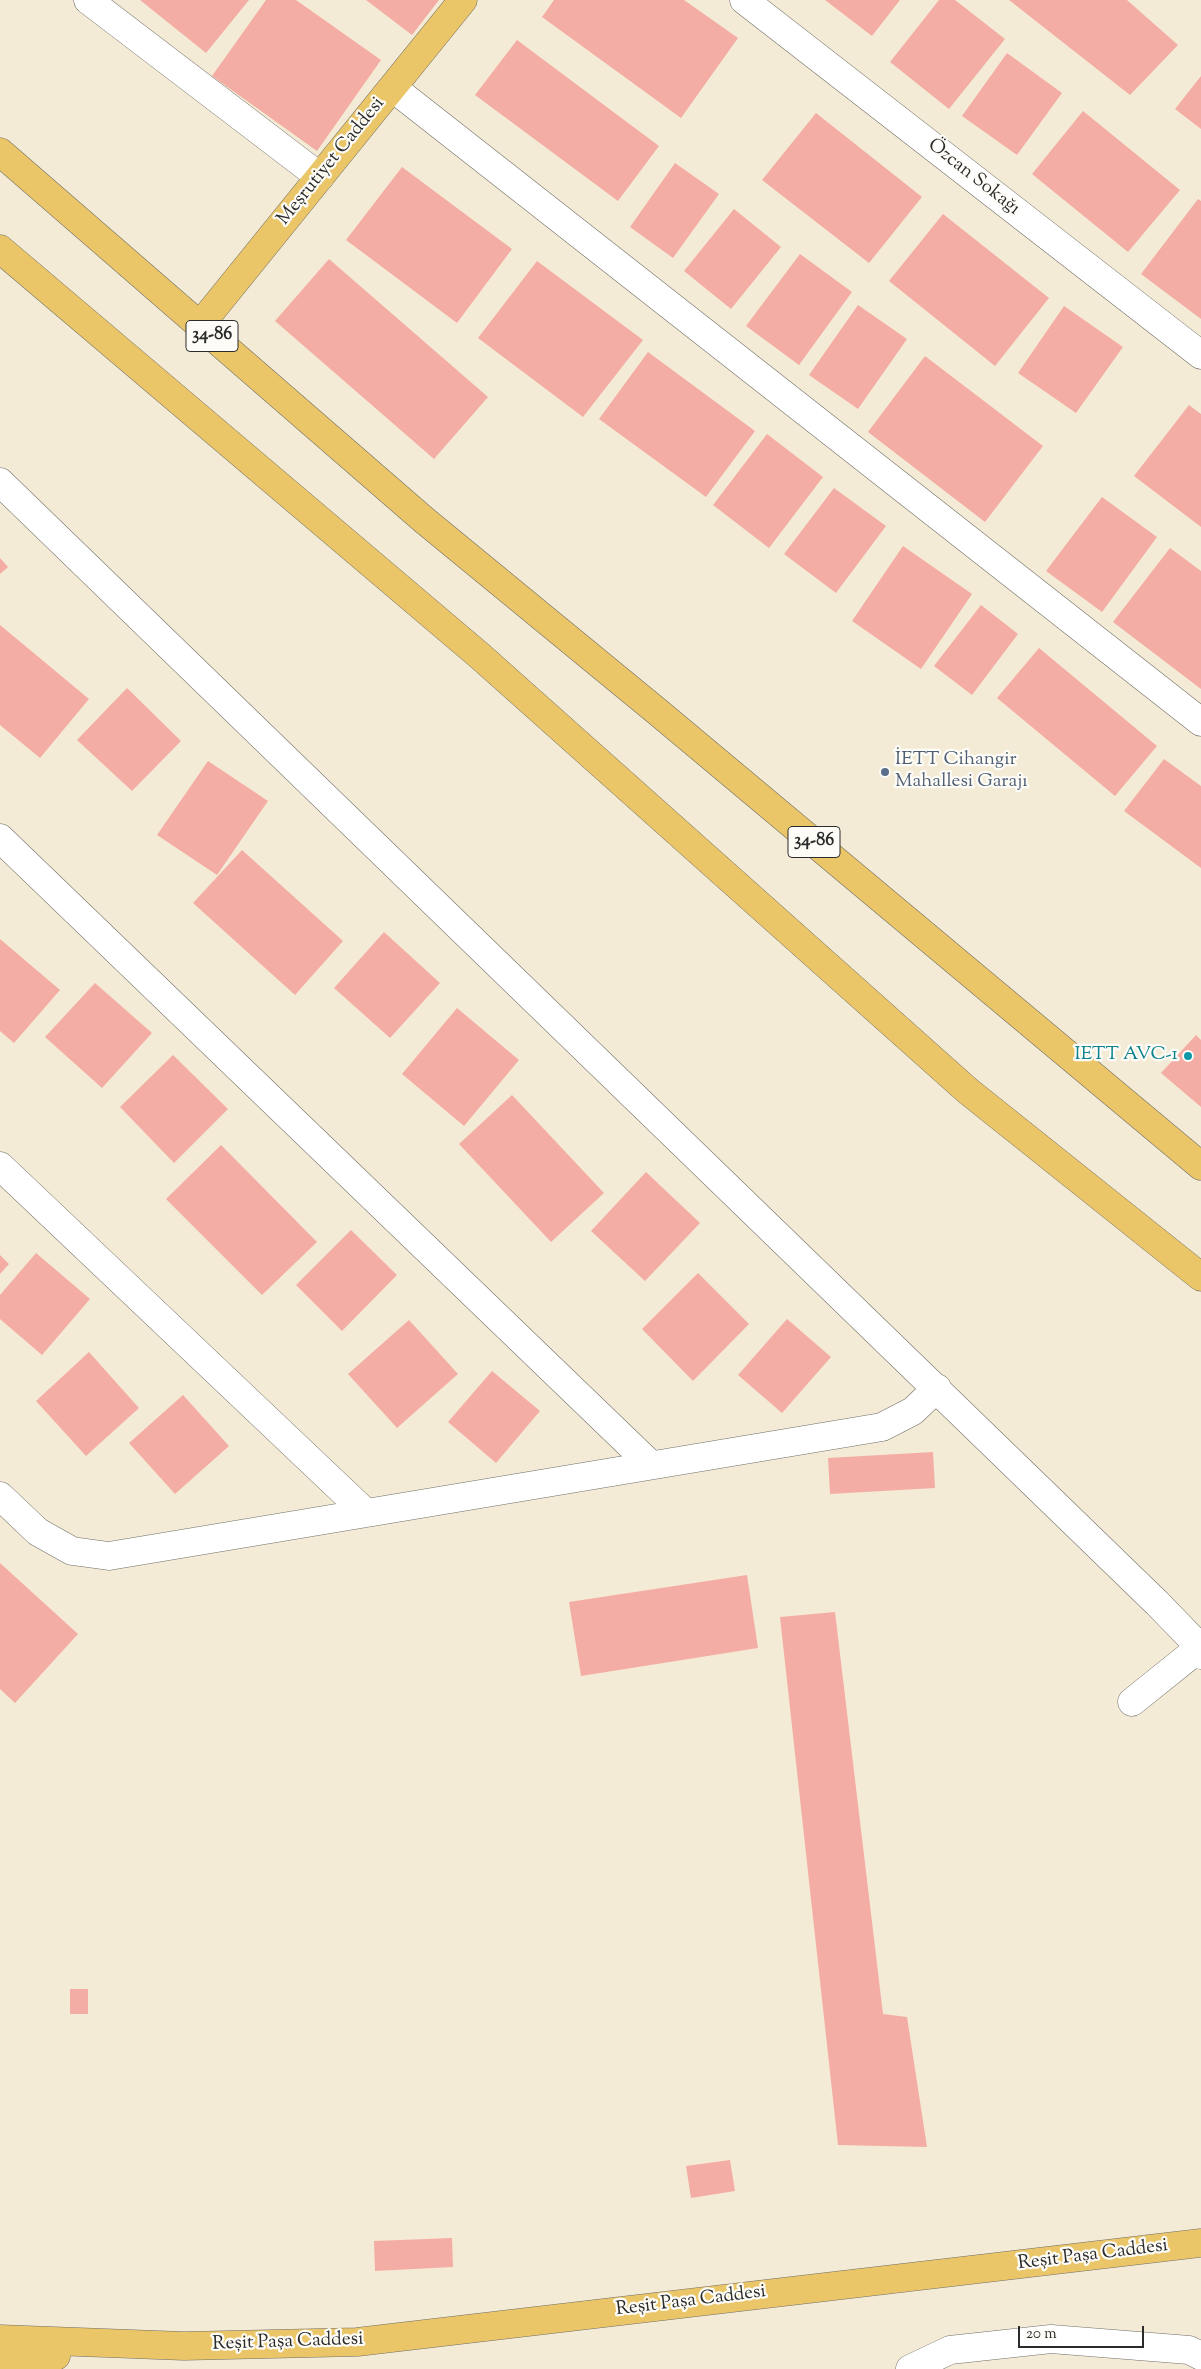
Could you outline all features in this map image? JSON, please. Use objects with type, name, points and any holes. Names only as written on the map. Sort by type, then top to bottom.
[{"type":"main road","name":"Meşrutiyet Caddesi","points":[[200,325],[464,0]]},
{"type":"main road","name":"34-86","points":[[0,152],[424,520],[682,732],[1201,1166]]},
{"type":"main road","points":[[0,249],[480,656],[968,1091],[1201,1277]]},
{"type":"main road","name":"Reşit Paşa Caddesi","points":[[0,2361],[180,2346],[357,2342],[1201,2243]]},
{"type":"main road","name":"Reşit Paşa Caddesi","points":[[0,2339],[180,2346]]},
{"type":"street","points":[[88,0],[320,177]]},
{"type":"street","name":"Özcan Sokağı","points":[[744,0],[1201,355]]},
{"type":"street","points":[[392,88],[1201,722]]},
{"type":"street","points":[[0,482],[937,1388],[1194,1640],[1200,1652],[1132,1702]]},
{"type":"street","points":[[0,838],[651,1465]]},
{"type":"street","points":[[0,1166],[366,1513]]},
{"type":"street","points":[[0,1496],[38,1532],[72,1551],[109,1556],[882,1427],[913,1411],[937,1388]]},
{"type":"street","points":[[910,2369],[950,2350],[1051,2339],[1189,2350],[1201,2356]]},
{"type":"building","points":[[140,0],[249,0],[206,53]]},
{"type":"building","points":[[266,0],[296,0],[381,60],[317,151],[212,76]]},
{"type":"building","points":[[366,0],[439,0],[412,35]]},
{"type":"building","points":[[554,0],[684,0],[738,38],[681,118],[542,17]]},
{"type":"building","points":[[825,0],[900,0],[872,36]]},
{"type":"building","points":[[939,0],[955,0],[1005,39],[949,109],[890,62]]},
{"type":"building","points":[[1009,0],[1127,0],[1178,45],[1130,95]]},
{"type":"building","points":[[517,40],[659,146],[618,201],[475,95]]},
{"type":"building","points":[[1007,53],[1062,93],[1017,155],[962,116]]},
{"type":"building","points":[[1201,76],[1201,129],[1175,109]]},
{"type":"building","points":[[1083,111],[1180,190],[1128,252],[1032,174]]},
{"type":"building","points":[[816,113],[922,197],[869,263],[762,180]]},
{"type":"building","points":[[675,163],[719,194],[673,258],[630,227]]},
{"type":"building","points":[[402,167],[512,249],[457,323],[346,240]]},
{"type":"building","points":[[1198,199],[1201,201],[1201,319],[1141,274]]},
{"type":"building","points":[[734,209],[781,247],[731,309],[684,271]]},
{"type":"building","points":[[943,214],[1049,298],[995,366],[889,281]]},
{"type":"building","points":[[800,254],[852,292],[799,365],[746,326]]},
{"type":"building","points":[[329,259],[488,397],[434,459],[275,321]]},
{"type":"building","points":[[537,261],[643,340],[583,417],[478,338]]},
{"type":"building","points":[[858,305],[907,339],[858,409],[809,375]]},
{"type":"building","points":[[1064,306],[1123,347],[1076,413],[1018,373]]},
{"type":"building","points":[[648,352],[755,431],[706,497],[599,419]]},
{"type":"building","points":[[925,356],[1043,446],[985,522],[868,432]]},
{"type":"building","points":[[1189,405],[1201,414],[1201,527],[1134,476]]},
{"type":"building","points":[[767,434],[823,477],[769,548],[713,505]]},
{"type":"building","points":[[834,488],[886,526],[836,593],[784,554]]},
{"type":"building","points":[[1102,497],[1157,537],[1102,612],[1046,571]]},
{"type":"building","points":[[903,546],[972,594],[921,669],[852,621]]},
{"type":"building","points":[[1170,548],[1201,571],[1201,689],[1113,622]]},
{"type":"building","points":[[0,558],[8,567],[0,574]]},
{"type":"building","points":[[981,605],[1018,634],[972,695],[934,666]]},
{"type":"building","points":[[0,625],[89,699],[40,758],[0,725]]},
{"type":"building","points":[[1039,648],[1157,746],[1115,796],[997,698]]},
{"type":"building","points":[[127,688],[181,741],[132,791],[77,740]]},
{"type":"building","points":[[1164,759],[1201,786],[1201,868],[1124,811]]},
{"type":"building","points":[[208,761],[268,801],[217,875],[157,835]]},
{"type":"building","points":[[242,850],[343,941],[295,995],[193,903]]},
{"type":"building","points":[[384,932],[440,983],[390,1038],[334,988]]},
{"type":"building","points":[[0,939],[60,990],[14,1043],[0,1031]]},
{"type":"building","points":[[95,983],[152,1033],[102,1088],[45,1037]]},
{"type":"building","points":[[457,1008],[519,1060],[464,1126],[402,1074]]},
{"type":"building","name":"IETT AVC-1","points":[[1196,1035],[1201,1040],[1201,1107],[1161,1073]]},
{"type":"building","points":[[173,1055],[228,1109],[174,1163],[120,1107]]},
{"type":"building","points":[[512,1095],[604,1193],[551,1242],[459,1144]]},
{"type":"building","points":[[221,1145],[317,1242],[262,1295],[166,1199]]},
{"type":"building","points":[[646,1172],[700,1223],[645,1281],[591,1231]]},
{"type":"building","points":[[351,1230],[397,1275],[342,1331],[296,1285]]},
{"type":"building","points":[[36,1253],[90,1299],[42,1355],[0,1319],[0,1295]]},
{"type":"building","points":[[0,1255],[9,1264],[0,1274]]},
{"type":"building","points":[[698,1273],[749,1324],[693,1381],[642,1329]]},
{"type":"building","points":[[787,1319],[831,1357],[782,1413],[738,1375]]},
{"type":"building","points":[[409,1320],[458,1374],[397,1428],[348,1374]]},
{"type":"building","points":[[89,1352],[139,1408],[86,1456],[36,1401]]},
{"type":"building","points":[[492,1371],[540,1411],[496,1463],[448,1422]]},
{"type":"building","points":[[183,1395],[229,1446],[175,1494],[129,1443]]},
{"type":"building","points":[[933,1452],[935,1488],[830,1494],[828,1458]]},
{"type":"building","points":[[0,1563],[78,1634],[15,1703],[0,1689]]},
{"type":"building","points":[[747,1575],[758,1648],[581,1676],[569,1602]]},
{"type":"building","points":[[835,1612],[883,2014],[907,2017],[927,2147],[838,2145],[780,1617]]},
{"type":"building","points":[[70,1989],[88,1989],[88,2014],[70,2014]]},
{"type":"building","points":[[730,2160],[735,2191],[691,2198],[686,2166]]},
{"type":"building","points":[[452,2238],[453,2267],[375,2271],[374,2241]]},
{"type":"place","name":"İETT Cihangir Mahallesi Garajı","points":[[885,772]]},
{"type":"place","name":"IETT AVC-1","points":[[1188,1056]]}]
